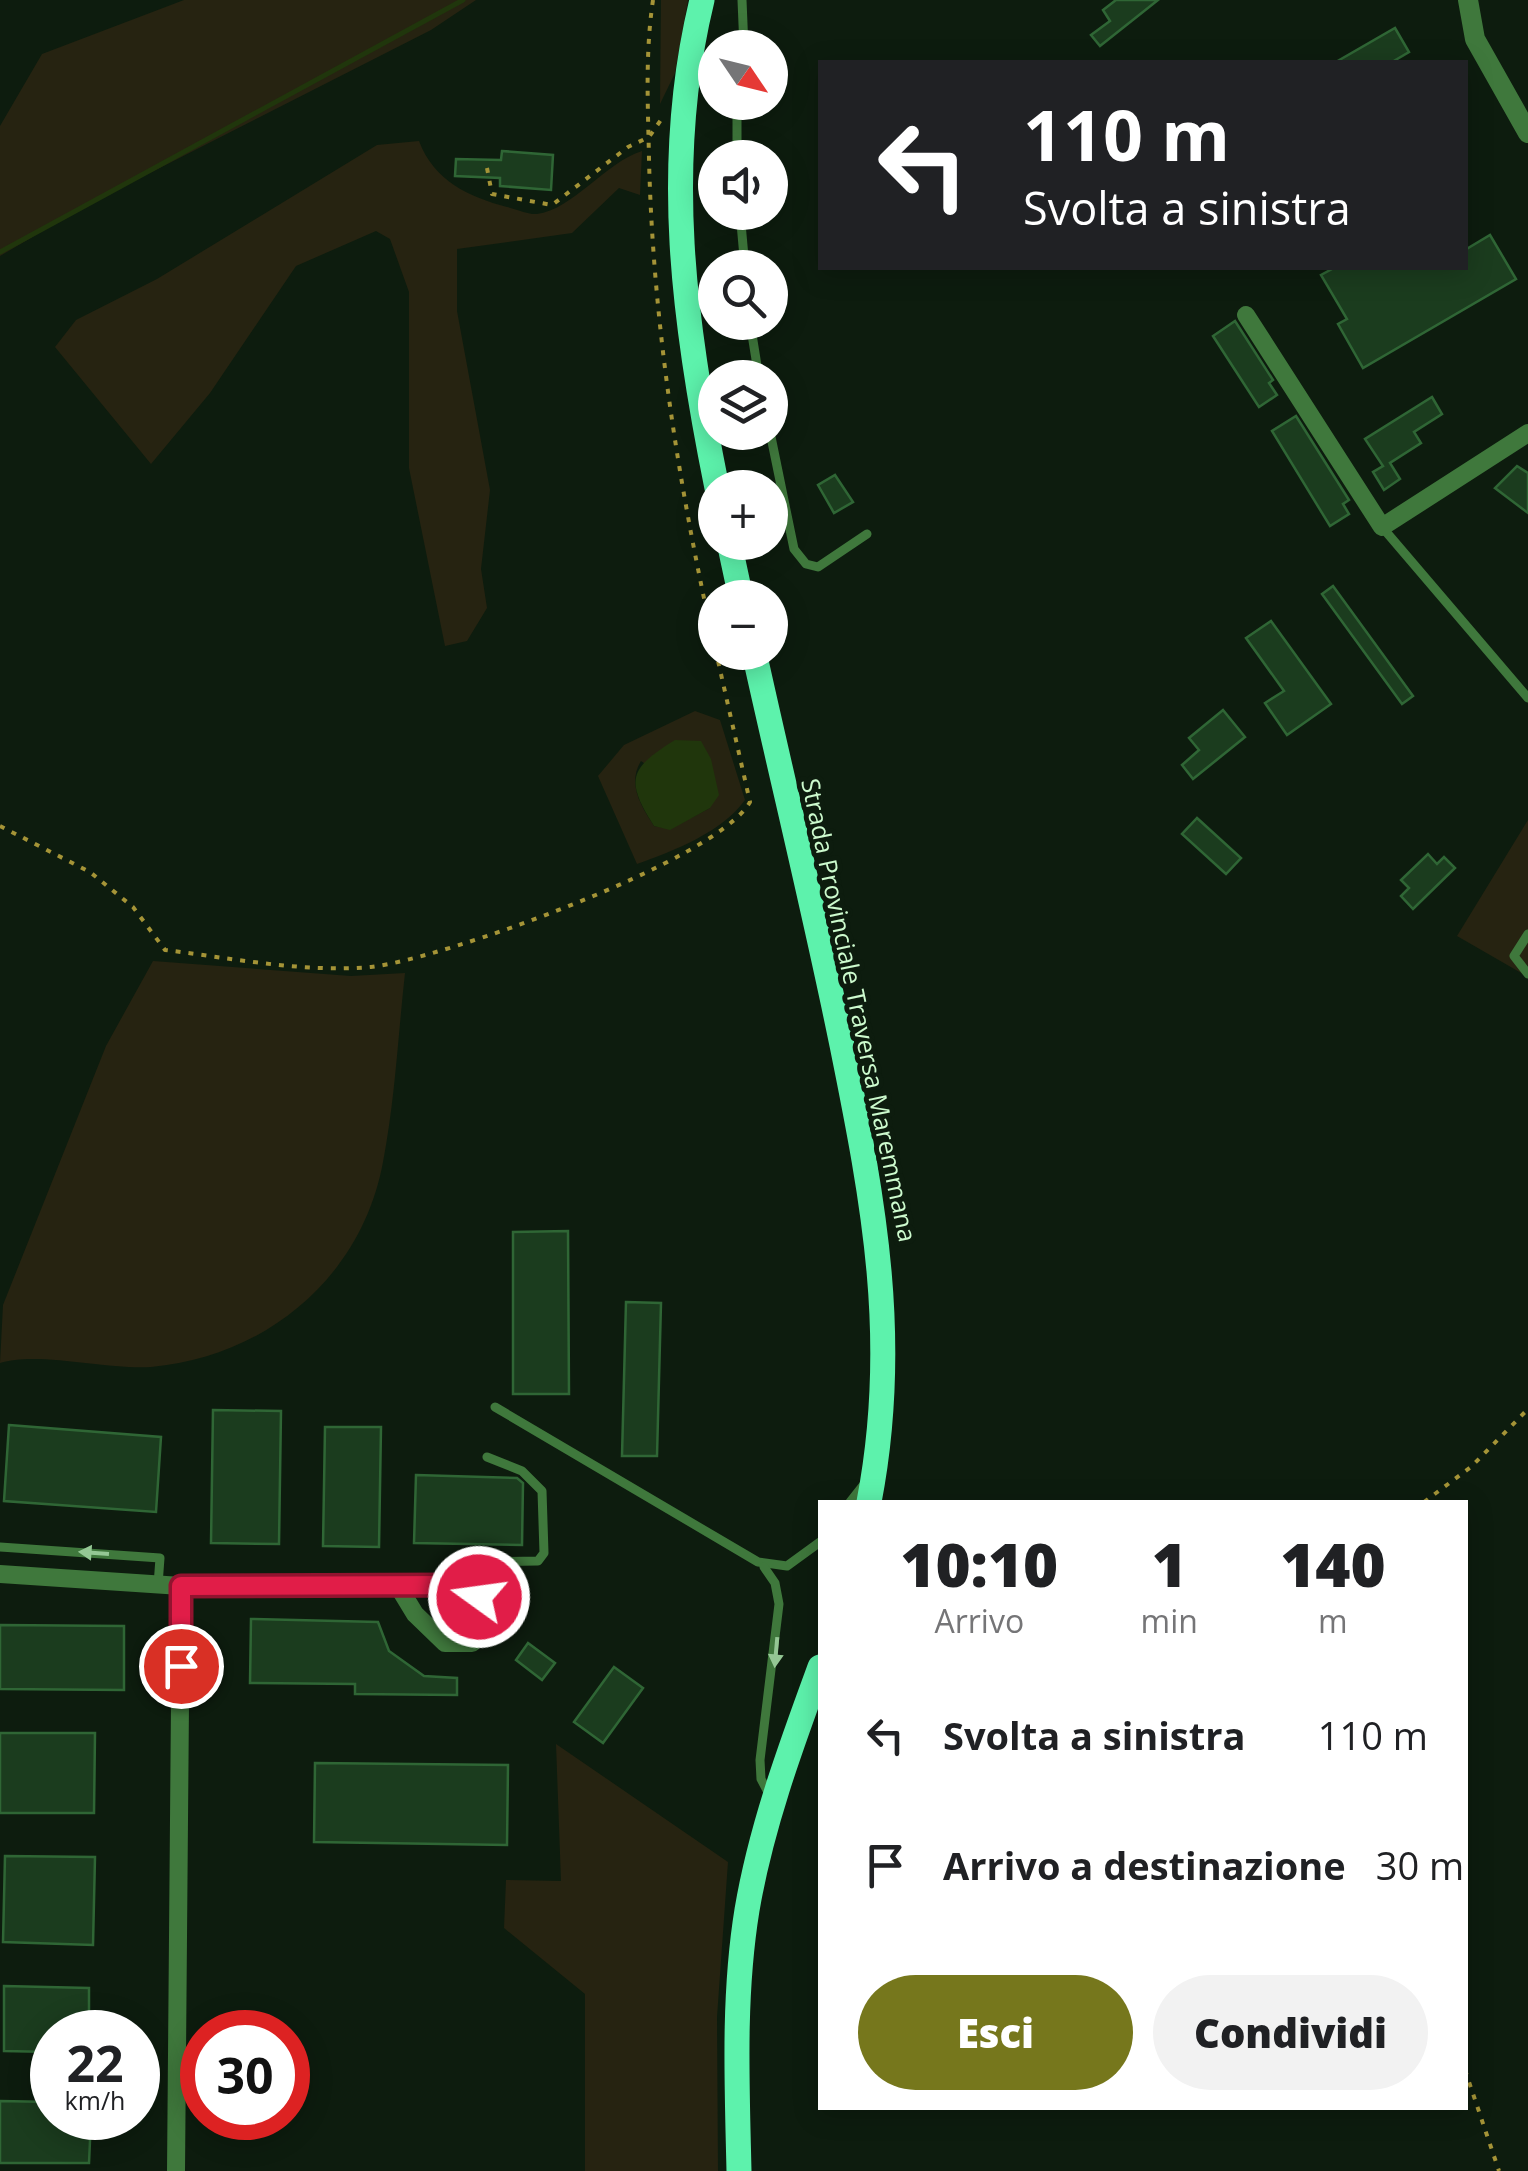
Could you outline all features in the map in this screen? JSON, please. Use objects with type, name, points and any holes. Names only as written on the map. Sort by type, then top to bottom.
[{"type":"main road","points":[[702,0],[684,112],[679,186],[683,283],[714,470]]},
{"type":"main road","name":"Strada Provinciale Traversa Maremmana","points":[[758,670],[835,1011],[878,1230],[885,1350],[869,1500]]},
{"type":"main road","points":[[739,2171],[741,1958],[753,1880],[774,1802],[818,1673]]},
{"type":"street","points":[[1466,1],[1480,51],[1528,133]]},
{"type":"street","points":[[1246,315],[1382,527],[1528,433]]},
{"type":"street","points":[[0,1574],[181,1586],[398,1586],[465,1587],[484,1602],[488,1616],[476,1638],[458,1646],[445,1644],[430,1631],[398,1586]]},
{"type":"street","points":[[176,2171],[181,1586]]},
{"type":"lane","points":[[742,0],[743,30]]},
{"type":"lane","points":[[774,450],[794,549],[806,564],[818,567],[866,534]]},
{"type":"lane","points":[[1382,527],[1528,698]]},
{"type":"lane","points":[[1528,934],[1514,956],[1528,974]]},
{"type":"lane","points":[[495,1407],[758,1562],[772,1576],[780,1604],[760,1749],[761,1779],[774,1802]]},
{"type":"lane","points":[[465,1587],[481,1562],[538,1561],[544,1554],[542,1491],[522,1471],[486,1457]]},
{"type":"lane","points":[[852,1500],[875,1469]]},
{"type":"lane","points":[[758,1562],[786,1566],[818,1543]]},
{"type":"lane","points":[[0,1547],[160,1558],[158,1585]]},
{"type":"path","points":[[487,168],[492,194],[552,204],[649,137],[662,118],[684,112]]},
{"type":"path","points":[[0,826],[90,872],[132,907],[166,950],[269,963],[371,966],[447,948],[543,915],[674,860],[742,817],[750,802],[720,670]]},
{"type":"path","points":[[1427,1500],[1471,1467],[1528,1409]]},
{"type":"path","points":[[1468,2079],[1499,2171]]},
{"type":"shaded area","points":[[184,0],[476,0],[431,30],[87,205],[0,256],[0,126],[42,54]]},
{"type":"shaded area","points":[[661,0],[688,0],[675,73],[660,104]]},
{"type":"shaded area","points":[[419,141],[434,167],[454,185],[479,198],[534,214],[563,204],[615,165],[642,151],[640,195],[619,188],[572,233],[457,249],[457,311],[490,490],[481,569],[487,608],[467,641],[445,646],[409,468],[409,292],[390,239],[376,231],[296,266],[210,393],[151,464],[55,347],[76,320],[157,279],[377,145]]},
{"type":"shaded area","points":[[695,711],[720,720],[745,800],[710,831],[637,864],[598,776],[624,745]],"holes":[[[641,761],[710,808],[670,829],[654,826],[640,803],[636,786]]]},
{"type":"shaded area","points":[[675,740],[701,741],[711,759],[719,795],[710,808],[670,830],[654,826],[638,797],[636,776],[649,759]]},
{"type":"shaded area","points":[[1528,820],[1528,977],[1457,936]]},
{"type":"shaded area","points":[[153,961],[351,976],[405,973],[391,1115],[372,1203],[354,1241],[331,1275],[302,1304],[233,1347],[193,1360],[151,1367],[33,1359],[0,1363],[3,1305],[106,1046]]},
{"type":"shaded area","points":[[556,1744],[728,1862],[717,2017],[718,2171],[585,2171],[585,1994],[504,1928],[506,1880],[561,1881]]},
{"type":"building","points":[[1116,0],[1158,0],[1100,46],[1091,35],[1110,21],[1103,10]]},
{"type":"building","points":[[1395,28],[1409,52],[1395,60],[1339,60]]},
{"type":"building","points":[[502,151],[553,155],[551,190],[500,186],[500,178],[455,176],[456,159],[501,160]]},
{"type":"building","points":[[1490,235],[1516,279],[1363,368],[1338,324],[1347,319],[1321,275],[1330,270],[1468,270],[1468,248]]},
{"type":"building","points":[[1235,321],[1273,380],[1269,383],[1277,395],[1259,407],[1213,336]]},
{"type":"building","points":[[1432,397],[1442,414],[1414,432],[1421,443],[1390,463],[1400,479],[1384,490],[1373,472],[1383,466],[1365,439]]},
{"type":"building","points":[[1296,416],[1349,500],[1343,504],[1349,514],[1330,526],[1272,431]]},
{"type":"building","points":[[1517,466],[1528,473],[1528,513],[1495,488]]},
{"type":"building","points":[[835,475],[853,502],[834,513],[818,485]]},
{"type":"building","points":[[1333,586],[1413,696],[1402,704],[1322,594]]},
{"type":"building","points":[[1271,621],[1331,704],[1287,735],[1265,703],[1284,691],[1246,638]]},
{"type":"building","points":[[1223,710],[1245,737],[1193,779],[1182,765],[1199,750],[1189,738]]},
{"type":"building","points":[[1197,818],[1241,858],[1226,874],[1182,834]]},
{"type":"building","points":[[1428,854],[1437,864],[1444,857],[1455,868],[1413,909],[1401,896],[1409,888],[1401,880]]},
{"type":"building","points":[[568,1231],[569,1394],[513,1394],[513,1232]]},
{"type":"building","points":[[626,1302],[661,1303],[657,1456],[622,1456]]},
{"type":"building","points":[[213,1410],[281,1411],[279,1544],[211,1543]]},
{"type":"building","points":[[9,1425],[161,1437],[156,1512],[4,1501]]},
{"type":"building","points":[[325,1427],[381,1427],[379,1547],[323,1546]]},
{"type":"building","points":[[416,1475],[517,1478],[523,1483],[522,1545],[414,1543]]},
{"type":"building","points":[[251,1619],[378,1622],[389,1651],[424,1676],[457,1678],[457,1695],[355,1694],[355,1684],[250,1683]]},
{"type":"building","points":[[0,1625],[124,1626],[124,1690],[0,1689]]},
{"type":"building","points":[[528,1643],[555,1663],[542,1680],[516,1660]]},
{"type":"building","points":[[614,1667],[643,1688],[603,1743],[574,1722]]},
{"type":"building","points":[[0,1733],[95,1733],[94,1813],[0,1813]]},
{"type":"building","points":[[315,1763],[508,1765],[507,1845],[314,1842]]},
{"type":"building","points":[[5,1856],[95,1857],[93,1945],[3,1942]]},
{"type":"building","points":[[4,1986],[89,1988],[89,2010],[30,2010],[30,2052],[4,2051]]},
{"type":"building","points":[[0,2101],[30,2102],[30,2140],[90,2140],[89,2163],[0,2163]]},
{"type":"waterway","points":[[0,252],[463,0]]},
{"type":"route","points":[[181,1666],[181,1586],[453,1585],[465,1587],[479,1597]]}]
